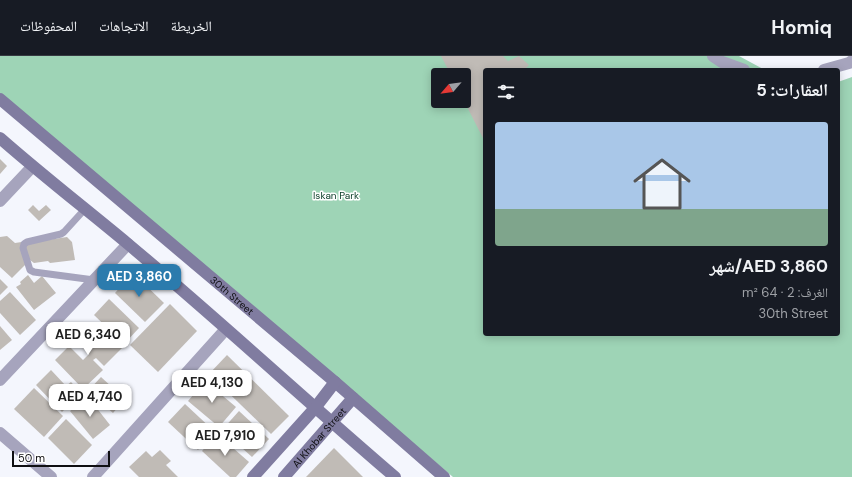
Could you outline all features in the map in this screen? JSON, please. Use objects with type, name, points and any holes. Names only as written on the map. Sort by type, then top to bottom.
[{"type":"street","points":[[721,58],[740,68]]},
{"type":"street","points":[[831,68],[852,61]]},
{"type":"street","name":"30th Street","points":[[0,100],[335,382],[444,477]]},
{"type":"street","points":[[0,138],[128,244],[395,477]]},
{"type":"street","points":[[0,201],[32,166]]},
{"type":"street","points":[[0,380],[128,244]]},
{"type":"street","points":[[93,477],[226,329]]},
{"type":"street","points":[[254,477],[315,408],[335,382]]},
{"type":"street","name":"Al Khobar Street","points":[[284,477],[353,398]]},
{"type":"street","points":[[0,433],[51,477]]},
{"type":"lane","points":[[85,209],[61,234],[27,242],[24,244],[23,248],[30,270],[34,272],[94,280]]},
{"type":"green space","name":"Iskan Park","points":[[0,56],[739,56],[761,68],[483,68],[483,336],[840,336],[840,81],[852,77],[852,477],[453,477],[0,93]]},
{"type":"building","points":[[441,56],[503,56],[508,61],[519,56],[529,65],[526,68],[483,68],[483,138],[468,108],[471,108],[471,68],[447,68]]},
{"type":"building","points":[[0,159],[7,166],[0,174]]},
{"type":"building","points":[[33,205],[39,211],[46,205],[51,210],[39,221],[28,210]]},
{"type":"building","points":[[7,236],[15,243],[67,237],[72,242],[75,260],[34,263],[30,260],[12,278],[0,267],[0,237]]},
{"type":"building","points":[[133,273],[164,303],[145,322],[115,293]]},
{"type":"building","points":[[28,275],[34,283],[42,276],[56,293],[34,310],[16,287],[21,284],[20,282]]},
{"type":"building","points":[[0,279],[8,287],[0,295]]},
{"type":"building","points":[[10,292],[36,320],[20,335],[0,313],[0,301]]},
{"type":"building","points":[[109,299],[139,328],[124,344],[94,315]]},
{"type":"building","points":[[170,304],[197,331],[158,372],[130,345]]},
{"type":"building","points":[[89,323],[104,339],[109,335],[122,348],[104,366],[96,358],[93,360],[103,370],[83,389],[55,360],[69,346],[83,360],[89,354],[74,339]]},
{"type":"building","points":[[0,326],[12,340],[0,350]]},
{"type":"building","points":[[227,355],[289,416],[271,434],[209,374]]},
{"type":"building","points":[[51,370],[66,386],[71,382],[81,393],[62,412],[36,385]]},
{"type":"building","points":[[101,377],[125,399],[113,413],[88,391]]},
{"type":"building","points":[[205,381],[236,407],[219,427],[188,401]]},
{"type":"building","points":[[34,388],[63,416],[44,437],[14,409]]},
{"type":"building","points":[[88,397],[110,425],[93,439],[70,411]]},
{"type":"building","points":[[185,404],[214,431],[198,450],[168,422]]},
{"type":"building","points":[[239,411],[269,439],[252,457],[222,430]]},
{"type":"building","points":[[66,419],[92,445],[74,464],[48,438]]},
{"type":"building","points":[[217,434],[249,462],[236,477],[230,477],[202,451]]},
{"type":"building","points":[[334,448],[363,477],[306,477]]},
{"type":"building","points":[[160,450],[171,461],[166,465],[178,477],[139,477],[129,467],[146,451],[152,457]]}]
